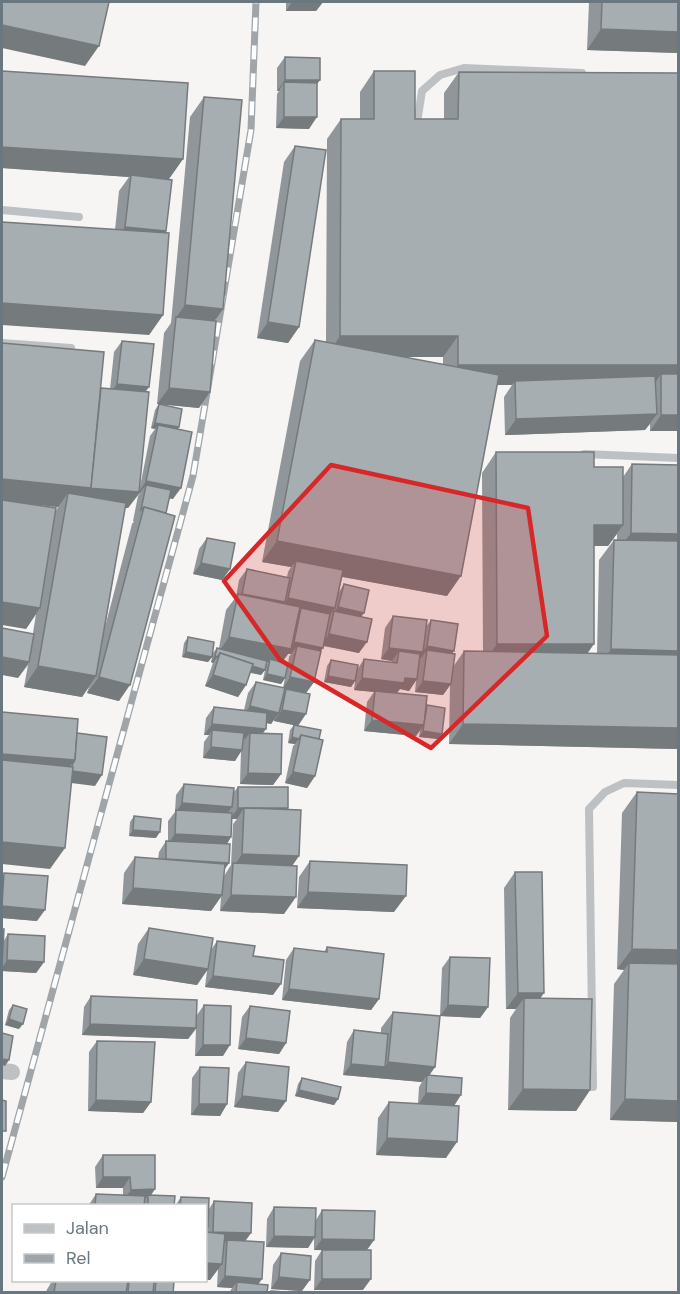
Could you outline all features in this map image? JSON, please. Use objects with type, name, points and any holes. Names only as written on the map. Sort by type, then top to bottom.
[{"type":"lane","points":[[416,132],[422,91],[440,75],[464,68],[597,73]]},
{"type":"lane","points":[[2,210],[79,217]]},
{"type":"lane","points":[[2,343],[71,348]]},
{"type":"lane","points":[[577,454],[678,458]]},
{"type":"lane","points":[[593,1087],[590,809],[605,792],[624,783],[678,784]]},
{"type":"highlighted area","points":[[331,465],[528,508],[547,636],[431,748],[280,660],[224,581]]},
{"type":"building","points":[[2,2],[109,2],[99,46],[2,25]]},
{"type":"building","points":[[602,2],[678,2],[678,32],[601,29]]},
{"type":"building","points":[[285,57],[320,58],[320,80],[285,80]]},
{"type":"building","points":[[2,71],[188,83],[183,159],[2,147]]},
{"type":"building","points":[[374,71],[415,71],[415,119],[458,119],[459,72],[678,73],[678,365],[458,365],[458,336],[340,336],[341,119],[374,119]]},
{"type":"building","points":[[284,82],[317,83],[317,117],[284,117]]},
{"type":"building","points":[[204,97],[242,100],[223,309],[185,305]]},
{"type":"building","points":[[295,146],[326,150],[299,327],[268,322]]},
{"type":"building","points":[[131,175],[172,180],[166,231],[125,227]]},
{"type":"building","points":[[2,222],[169,233],[163,315],[2,303]]},
{"type":"building","points":[[176,317],[216,321],[210,392],[169,388]]},
{"type":"building","points":[[315,340],[499,375],[461,576],[277,541]]},
{"type":"building","points":[[122,341],[154,344],[149,387],[117,384]]},
{"type":"building","points":[[2,343],[104,352],[91,488],[2,479]]},
{"type":"building","points":[[661,374],[678,374],[678,415],[661,415]]},
{"type":"building","points":[[655,376],[657,414],[516,419],[515,381]]},
{"type":"building","points":[[101,388],[149,392],[139,492],[88,488],[91,488]]},
{"type":"building","points":[[159,404],[182,409],[179,427],[155,423]]},
{"type":"building","points":[[158,425],[192,432],[181,488],[146,481]]},
{"type":"building","points":[[496,452],[594,452],[594,467],[623,467],[623,525],[594,525],[594,644],[497,644]]},
{"type":"building","points":[[632,464],[678,465],[678,534],[631,533]]},
{"type":"building","points":[[146,485],[171,490],[166,513],[144,507],[141,510]]},
{"type":"building","points":[[68,493],[126,503],[96,676],[38,666]]},
{"type":"building","points":[[2,500],[56,508],[40,608],[2,602]]},
{"type":"building","points":[[144,507],[175,516],[130,685],[99,677]]},
{"type":"building","points":[[207,538],[235,543],[230,569],[201,563]]},
{"type":"building","points":[[614,540],[678,541],[678,651],[611,649]]},
{"type":"building","points":[[296,561],[343,570],[335,608],[288,598]]},
{"type":"building","points":[[247,569],[290,578],[285,602],[242,594]]},
{"type":"building","points":[[344,584],[369,590],[364,613],[338,607]]},
{"type":"building","points":[[238,594],[300,607],[291,649],[229,637]]},
{"type":"building","points":[[301,608],[330,614],[323,648],[294,642]]},
{"type":"building","points":[[334,611],[372,619],[367,642],[329,634]]},
{"type":"building","points":[[393,616],[427,620],[423,652],[389,648]]},
{"type":"building","points":[[431,620],[458,624],[454,651],[427,646]]},
{"type":"building","points":[[2,628],[34,634],[29,662],[2,657]]},
{"type":"building","points":[[188,637],[214,642],[212,657],[186,652]]},
{"type":"building","points":[[297,646],[321,651],[314,682],[290,677]]},
{"type":"building","points":[[217,648],[267,661],[265,670],[220,653],[217,657],[215,656]]},
{"type":"building","points":[[427,650],[455,654],[451,684],[423,681]]},
{"type":"building","points":[[399,651],[420,654],[417,679],[405,678],[404,683],[362,678],[364,659],[397,663]]},
{"type":"building","points":[[464,651],[678,655],[678,728],[463,724]]},
{"type":"building","points":[[220,653],[253,664],[246,685],[213,675]]},
{"type":"building","points":[[270,659],[288,664],[285,678],[267,674]]},
{"type":"building","points":[[331,660],[358,665],[355,681],[328,676]]},
{"type":"building","points":[[256,682],[285,688],[279,713],[250,706]]},
{"type":"building","points":[[286,689],[310,694],[306,714],[282,710]]},
{"type":"building","points":[[375,691],[427,696],[424,725],[372,720]]},
{"type":"building","points":[[427,705],[445,708],[442,734],[423,731]]},
{"type":"building","points":[[214,707],[267,713],[266,729],[212,724]]},
{"type":"building","points":[[2,712],[78,719],[75,760],[2,754]]},
{"type":"building","points":[[294,725],[321,730],[319,739],[301,735],[299,739],[292,737]]},
{"type":"building","points":[[212,730],[244,733],[242,750],[211,747]]},
{"type":"building","points":[[77,733],[107,737],[102,775],[72,771]]},
{"type":"building","points":[[250,733],[282,734],[281,774],[248,773]]},
{"type":"building","points":[[301,735],[323,740],[315,776],[293,772]]},
{"type":"building","points":[[2,760],[73,767],[65,848],[2,842]]},
{"type":"building","points":[[184,784],[234,788],[232,807],[182,803]]},
{"type":"building","points":[[238,787],[288,787],[288,808],[238,808]]},
{"type":"building","points":[[637,792],[678,794],[678,950],[632,949]]},
{"type":"building","points":[[244,808],[301,810],[299,856],[242,854]]},
{"type":"building","points":[[176,810],[232,813],[231,837],[175,834]]},
{"type":"building","points":[[134,816],[161,819],[160,832],[133,830]]},
{"type":"building","points":[[166,841],[230,844],[229,863],[166,859]]},
{"type":"building","points":[[135,857],[225,864],[222,895],[133,888]]},
{"type":"building","points":[[310,861],[407,865],[406,896],[308,892]]},
{"type":"building","points":[[233,863],[297,866],[296,897],[231,895]]},
{"type":"building","points":[[515,872],[542,872],[544,993],[518,993]]},
{"type":"building","points":[[4,873],[48,876],[45,910],[2,906]]},
{"type":"building","points":[[149,928],[213,938],[208,969],[144,959]]},
{"type":"building","points":[[2,929],[4,929],[2,964]]},
{"type":"building","points":[[8,934],[45,936],[44,962],[7,960]]},
{"type":"building","points":[[217,941],[255,946],[253,956],[284,960],[281,984],[213,976]]},
{"type":"building","points":[[327,947],[384,954],[379,999],[289,989],[294,948],[327,952]]},
{"type":"building","points":[[450,957],[490,958],[488,1007],[448,1005]]},
{"type":"building","points":[[629,963],[678,964],[678,1101],[625,1099]]},
{"type":"building","points":[[91,996],[197,1000],[196,1028],[90,1024]]},
{"type":"building","points":[[524,998],[592,999],[590,1090],[523,1089]]},
{"type":"building","points":[[13,1005],[27,1009],[23,1024],[9,1019]]},
{"type":"building","points":[[204,1005],[231,1006],[230,1045],[203,1045]]},
{"type":"building","points":[[250,1006],[290,1011],[286,1043],[246,1038]]},
{"type":"building","points":[[393,1012],[440,1016],[435,1067],[388,1062]]},
{"type":"building","points":[[354,1030],[388,1034],[385,1067],[351,1064]]},
{"type":"building","points":[[2,1033],[13,1036],[9,1060],[2,1059]]},
{"type":"building","points":[[97,1041],[155,1042],[151,1102],[96,1100]]},
{"type":"building","points":[[246,1062],[289,1067],[286,1101],[242,1096]]},
{"type":"building","points":[[200,1067],[229,1068],[227,1104],[199,1104]]},
{"type":"building","points":[[427,1075],[462,1078],[461,1095],[426,1093]]},
{"type":"building","points":[[302,1078],[341,1087],[338,1099],[299,1090]]},
{"type":"building","points":[[2,1100],[6,1101],[6,1131],[2,1131]]},
{"type":"building","points":[[389,1102],[459,1106],[457,1142],[387,1138]]},
{"type":"building","points":[[103,1155],[155,1155],[155,1189],[131,1190],[130,1177],[103,1177]]},
{"type":"building","points":[[96,1194],[145,1196],[144,1204],[95,1204]]},
{"type":"building","points":[[148,1195],[175,1196],[174,1204],[148,1204]]},
{"type":"building","points":[[181,1197],[209,1198],[208,1227],[207,1204],[180,1204]]},
{"type":"building","points":[[214,1201],[252,1203],[251,1233],[213,1232]]},
{"type":"building","points":[[274,1207],[316,1208],[315,1237],[274,1236]]},
{"type":"building","points":[[322,1210],[375,1211],[374,1240],[322,1239]]},
{"type":"building","points":[[207,1232],[225,1234],[222,1264],[207,1263]]},
{"type":"building","points":[[227,1240],[264,1242],[262,1279],[225,1276]]},
{"type":"building","points":[[322,1250],[371,1250],[371,1279],[322,1279]]},
{"type":"building","points":[[281,1253],[311,1256],[310,1280],[279,1277]]},
{"type":"building","points":[[56,1282],[128,1282],[126,1293],[54,1292]]},
{"type":"building","points":[[129,1282],[154,1282],[153,1293],[128,1293]]},
{"type":"building","points":[[156,1282],[174,1282],[173,1293],[155,1293]]},
{"type":"building","points":[[237,1282],[268,1285],[267,1293],[236,1293]]},
{"type":"building","points":[[271,1291],[298,1293],[271,1293]]},
{"type":"railway","points":[[2,1177],[193,476],[251,130],[256,2]]}]
